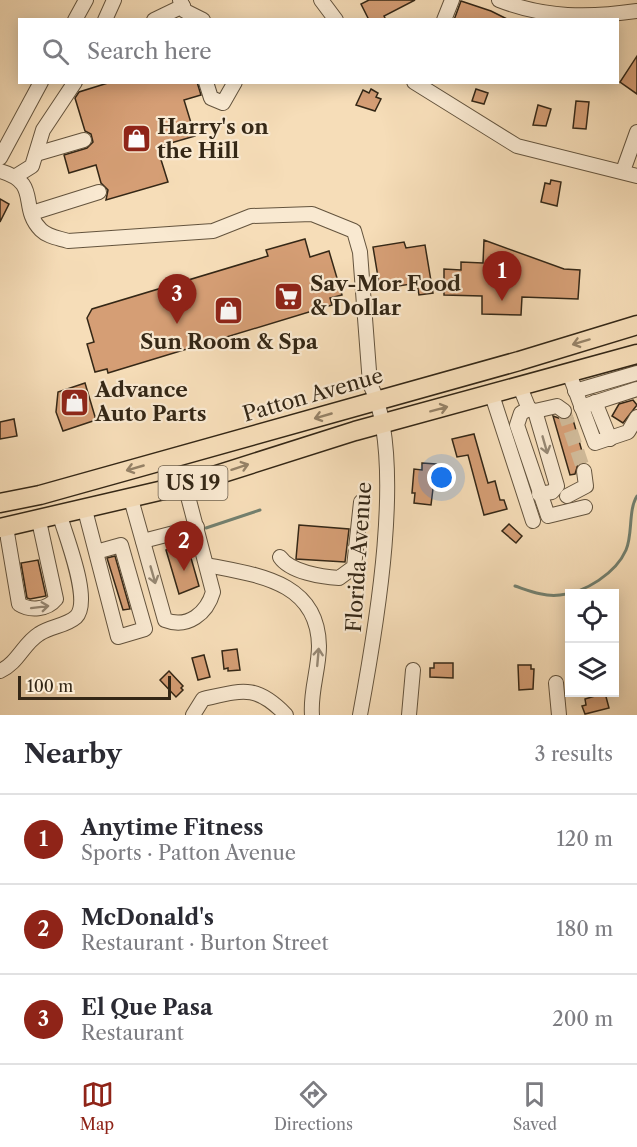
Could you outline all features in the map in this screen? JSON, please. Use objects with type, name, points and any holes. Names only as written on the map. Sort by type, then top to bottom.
[{"type":"main road","name":"Patton Avenue","points":[[0,503],[40,495],[379,401],[637,325]]},
{"type":"main road","name":"US 19","points":[[3,528],[185,485],[355,431],[569,372],[626,370],[637,354]]},
{"type":"street","points":[[76,18],[86,0]]},
{"type":"street","points":[[106,18],[114,0]]},
{"type":"street","points":[[321,0],[334,18]]},
{"type":"street","points":[[445,18],[452,0]]},
{"type":"street","points":[[502,1],[518,7],[570,17],[619,7],[637,11]]},
{"type":"street","points":[[157,18],[181,3],[185,11],[199,18]]},
{"type":"street","points":[[0,158],[40,84]]},
{"type":"street","points":[[16,176],[32,166],[44,130],[74,84]]},
{"type":"street","points":[[207,84],[211,98],[223,103],[234,84]]},
{"type":"street","points":[[417,84],[517,146],[637,176]]},
{"type":"street","points":[[623,171],[637,132]]},
{"type":"street","points":[[36,154],[84,140]]},
{"type":"street","points":[[0,171],[16,176],[25,185],[32,213],[99,192]]},
{"type":"street","name":"Florida Avenue","points":[[32,213],[40,229],[49,235],[68,241],[213,231],[251,216],[312,214],[354,231],[360,252],[370,384],[379,401],[388,498],[375,639],[360,715]]},
{"type":"street","points":[[575,391],[626,370]]},
{"type":"street","points":[[569,372],[596,443],[628,432],[637,417]]},
{"type":"street","points":[[520,387],[532,410],[555,480],[556,490],[540,499]]},
{"type":"street","points":[[581,407],[637,389]]},
{"type":"street","points":[[492,395],[533,521]]},
{"type":"street","points":[[595,402],[610,439]]},
{"type":"street","points":[[564,411],[556,406],[521,413],[517,425],[540,499],[548,516],[585,507]]},
{"type":"street","points":[[540,499],[562,498],[584,488],[586,486],[584,471]]},
{"type":"street","points":[[555,480],[584,488]]},
{"type":"street","points":[[131,498],[165,620],[173,623],[193,619],[210,603],[213,592],[185,485]]},
{"type":"street","points":[[279,556],[283,562],[297,569],[339,578],[354,567],[361,502]]},
{"type":"street","points":[[85,510],[118,637],[145,629],[121,546],[96,552]]},
{"type":"street","points":[[0,671],[17,660],[34,638],[74,619],[82,609],[82,594],[60,516]]},
{"type":"street","points":[[3,528],[19,604],[26,609],[51,606],[56,599],[39,520]]},
{"type":"street","points":[[143,541],[197,527]]},
{"type":"street","points":[[207,565],[272,579],[293,590],[307,605],[317,625],[319,646],[312,715]]},
{"type":"street","points":[[409,715],[413,670]]},
{"type":"street","points":[[556,683],[559,715]]},
{"type":"street","points":[[193,715],[203,699],[240,690],[268,697],[286,715]]},
{"type":"building","points":[[369,0],[415,0],[384,16],[385,18],[368,18],[361,4]]},
{"type":"building","points":[[461,1],[505,18],[455,18]]},
{"type":"building","points":[[637,56],[637,94],[620,82]]},
{"type":"building","name":"Harry's on the Hill","points":[[105,84],[198,84],[201,95],[184,100],[195,136],[157,147],[168,182],[106,200],[108,190],[101,183],[96,165],[69,173],[64,155],[87,148],[93,142],[91,134],[85,131],[75,98],[79,92]]},
{"type":"building","points":[[371,89],[378,93],[376,97],[381,99],[375,111],[356,105],[363,90],[369,93]]},
{"type":"building","points":[[476,89],[488,93],[484,104],[472,101]]},
{"type":"building","points":[[576,101],[589,102],[586,129],[573,128]]},
{"type":"building","points":[[538,105],[551,109],[546,126],[533,125]]},
{"type":"building","points":[[551,180],[561,182],[557,206],[541,202],[545,183],[550,184]]},
{"type":"building","points":[[0,199],[9,204],[0,222]]},
{"type":"building","points":[[305,239],[310,257],[329,251],[342,295],[330,298],[332,305],[108,373],[107,369],[95,372],[87,344],[94,342],[87,318],[92,309],[268,256],[266,250]]},
{"type":"building","points":[[484,240],[564,269],[580,270],[578,299],[522,297],[521,315],[482,314],[482,296],[444,295],[444,269],[461,270],[461,262],[483,263]]},
{"type":"building","points":[[404,242],[406,248],[425,245],[433,293],[419,295],[417,283],[380,289],[373,247]]},
{"type":"building","name":"Advance Auto Parts","points":[[85,383],[96,420],[63,431],[56,412],[58,392]]},
{"type":"building","points":[[633,400],[637,405],[623,423],[612,416],[619,404]]},
{"type":"building","points":[[553,416],[564,420],[572,416],[585,462],[578,464],[575,474],[570,475]]},
{"type":"building","points":[[14,419],[17,436],[0,439],[0,422]]},
{"type":"building","points":[[474,434],[488,483],[495,481],[500,500],[504,500],[507,509],[484,515],[468,455],[457,457],[452,439]]},
{"type":"building","points":[[422,463],[436,464],[431,505],[414,503],[415,493],[412,493],[414,469],[422,470]]},
{"type":"building","points":[[509,524],[522,536],[516,543],[502,531]]},
{"type":"building","points":[[299,525],[349,529],[345,562],[296,559]]},
{"type":"building","points":[[187,544],[199,586],[179,594],[166,550]]},
{"type":"building","points":[[115,556],[130,609],[123,610],[107,558]]},
{"type":"building","points":[[38,560],[46,596],[30,599],[27,598],[21,563]]},
{"type":"building","points":[[237,649],[240,670],[224,669],[222,651]]},
{"type":"building","points":[[204,655],[210,677],[198,680],[192,658]]},
{"type":"building","points":[[434,663],[453,663],[453,678],[430,677],[430,668],[434,668]]},
{"type":"building","points":[[518,665],[531,665],[531,669],[534,669],[533,689],[519,690]]},
{"type":"building","points":[[169,671],[183,686],[181,688],[183,690],[176,697],[160,680]]},
{"type":"building","points":[[606,697],[609,708],[585,714],[582,706],[586,705],[585,699]]},
{"type":"waterway","points":[[515,586],[532,592],[560,595],[579,590],[599,580],[615,566],[626,550],[632,508],[637,496]]},
{"type":"waterway","points":[[206,528],[260,510]]},
{"type":"tunnel","points":[[564,411],[584,471]]},
{"type":"place","name":"Harry's on the Hill","points":[[136,139]]},
{"type":"place","name":"Sav-Mor Food & Dollar","points":[[289,296]]},
{"type":"place","name":"Anytime Fitness","points":[[502,301]]},
{"type":"place","name":"Sun Room & Spa","points":[[229,311]]},
{"type":"place","name":"El Que Pasa","points":[[177,324]]},
{"type":"place","name":"Advance Auto Parts","points":[[74,402]]},
{"type":"place","name":"McDonald's","points":[[184,571]]}]
